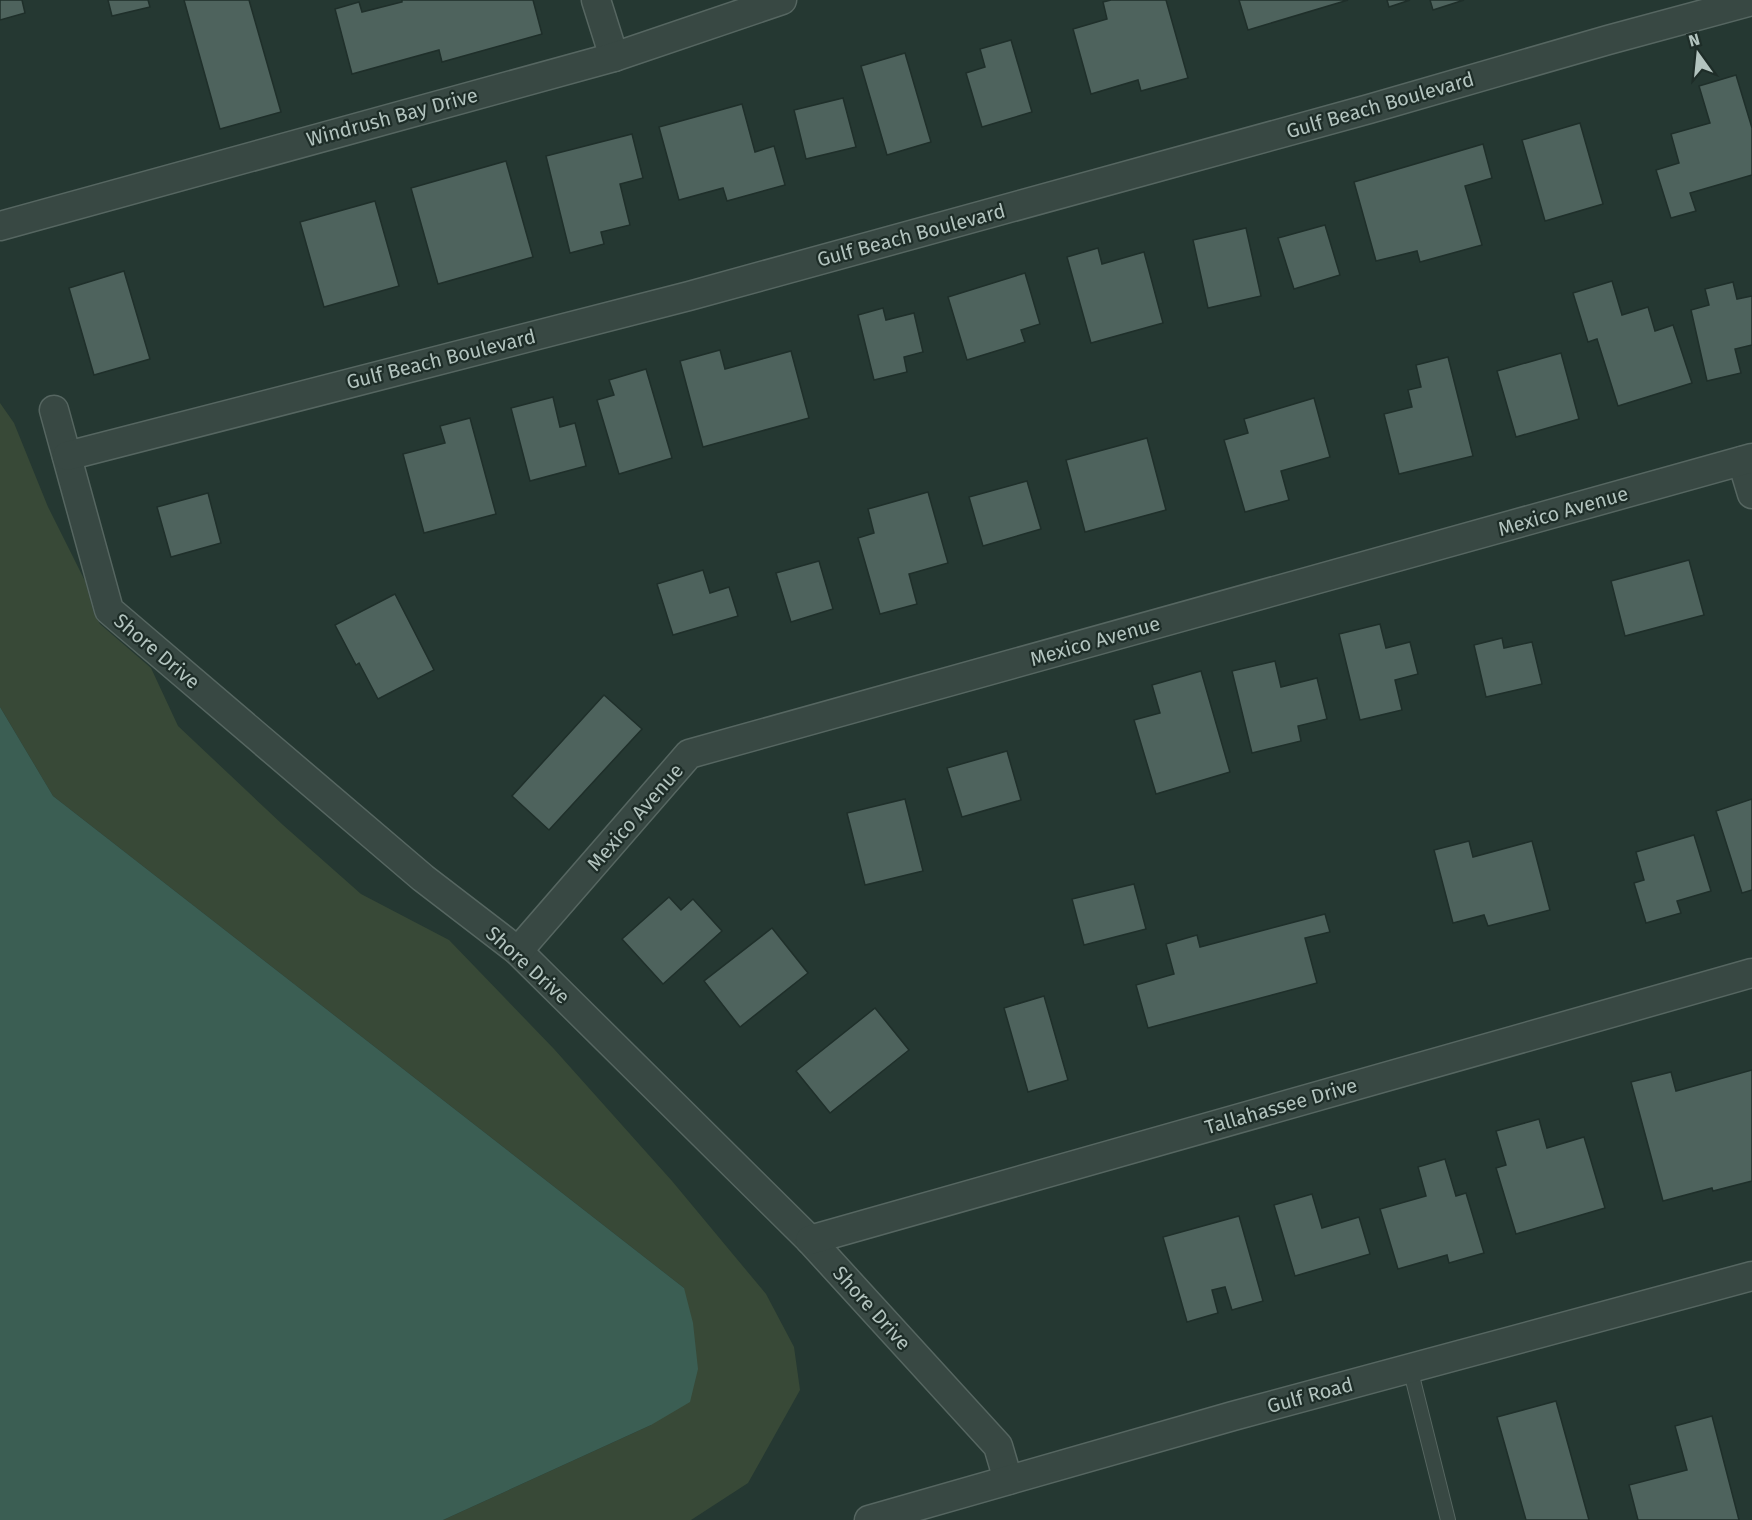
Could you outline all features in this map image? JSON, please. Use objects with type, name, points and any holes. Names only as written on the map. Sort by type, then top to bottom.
[{"type":"street","points":[[596,0],[614,57]]},
{"type":"street","name":"Windrush Bay Drive","points":[[0,226],[614,57],[782,0]]},
{"type":"street","name":"Gulf Beach Boulevard","points":[[67,456],[689,296],[1752,1]]},
{"type":"street","name":"Shore Drive","points":[[54,410],[109,610],[423,878],[518,951],[810,1240],[998,1446],[1008,1480]]},
{"type":"street","points":[[1747,460],[1752,494]]},
{"type":"street","name":"Mexico Avenue","points":[[518,951],[689,754],[1747,460]]},
{"type":"street","name":"Tallahassee Drive","points":[[810,1240],[1752,973]]},
{"type":"street","name":"Gulf Road","points":[[869,1520],[1233,1416],[1752,1276]]},
{"type":"lane","points":[[1410,1368],[1448,1520]]},
{"type":"shaded area","points":[[0,403],[14,423],[48,507],[85,581],[94,614],[100,624],[151,668],[178,726],[283,825],[361,894],[449,940],[554,1049],[672,1181],[766,1294],[794,1347],[800,1390],[748,1483],[691,1520],[443,1520],[651,1425],[684,1288],[53,796],[0,707]]},
{"type":"shaded area","points":[[0,707],[53,796],[684,1288],[693,1323],[698,1369],[690,1402],[651,1425],[443,1520],[0,1520]]},
{"type":"building","points":[[0,0],[22,0],[25,13],[0,20]]},
{"type":"building","points":[[108,0],[148,0],[150,7],[112,16]]},
{"type":"building","points":[[184,0],[249,0],[281,112],[220,129]]},
{"type":"building","points":[[402,0],[533,0],[542,34],[442,62],[439,50],[352,74],[335,9],[359,2],[362,12],[402,2]]},
{"type":"building","points":[[1166,0],[1188,78],[1141,91],[1138,80],[1091,94],[1073,29],[1107,19],[1103,2]]},
{"type":"building","points":[[1239,0],[1348,0],[1248,30]]},
{"type":"building","points":[[1387,0],[1410,0],[1389,7]]},
{"type":"building","points":[[1430,0],[1464,0],[1433,10]]},
{"type":"building","points":[[1011,40],[1032,112],[982,127],[966,73],[985,67],[980,49]]},
{"type":"building","points":[[905,53],[931,142],[887,155],[861,66]]},
{"type":"building","points":[[1736,75],[1752,128],[1752,175],[1690,193],[1696,211],[1671,218],[1656,170],[1679,163],[1671,134],[1710,123],[1699,86]]},
{"type":"building","points":[[843,98],[856,147],[806,159],[794,110]]},
{"type":"building","points":[[742,104],[755,152],[774,146],[785,185],[727,201],[723,188],[679,200],[659,127]]},
{"type":"building","points":[[1580,123],[1603,204],[1545,221],[1522,140]]},
{"type":"building","points":[[632,134],[643,178],[620,184],[630,225],[601,232],[604,244],[570,253],[546,156]]},
{"type":"building","points":[[1483,144],[1492,178],[1465,186],[1482,245],[1420,262],[1417,251],[1376,261],[1354,182]]},
{"type":"building","points":[[506,161],[533,257],[438,284],[411,188]]},
{"type":"building","points":[[375,201],[399,286],[324,307],[300,222]]},
{"type":"building","points":[[1325,225],[1340,275],[1294,289],[1278,238]]},
{"type":"building","points":[[1246,228],[1261,296],[1208,308],[1193,240]]},
{"type":"building","points":[[1098,248],[1102,264],[1144,252],[1163,323],[1091,343],[1067,257]]},
{"type":"building","points":[[124,271],[150,359],[94,375],[69,288]]},
{"type":"building","points":[[1025,273],[1040,324],[1021,330],[1025,342],[967,360],[948,297]]},
{"type":"building","points":[[1612,281],[1622,315],[1648,307],[1655,331],[1673,325],[1692,383],[1618,406],[1597,339],[1588,342],[1573,293]]},
{"type":"building","points":[[1733,282],[1737,299],[1752,296],[1752,345],[1735,349],[1741,373],[1707,381],[1691,310],[1709,305],[1705,289]]},
{"type":"building","points":[[883,308],[886,320],[914,313],[923,352],[904,357],[907,372],[874,380],[858,315]]},
{"type":"building","points":[[720,350],[725,369],[791,351],[809,418],[703,447],[680,361]]},
{"type":"building","points":[[1561,353],[1579,419],[1516,437],[1497,371]]},
{"type":"building","points":[[1448,357],[1473,456],[1399,474],[1384,414],[1412,407],[1408,390],[1421,387],[1416,365]]},
{"type":"building","points":[[646,369],[672,458],[619,474],[597,400],[614,395],[609,380]]},
{"type":"building","points":[[553,397],[560,427],[575,423],[586,466],[530,481],[511,408]]},
{"type":"building","points":[[1314,398],[1330,457],[1281,471],[1289,500],[1245,512],[1224,440],[1248,433],[1244,419]]},
{"type":"building","points":[[470,418],[496,514],[424,533],[403,454],[445,443],[440,426]]},
{"type":"building","points":[[1147,438],[1166,510],[1085,532],[1066,460]]},
{"type":"building","points":[[1027,481],[1041,529],[983,546],[969,497]]},
{"type":"building","points":[[928,492],[948,563],[909,574],[917,604],[880,614],[858,538],[874,533],[868,509]]},
{"type":"building","points":[[208,493],[221,543],[171,557],[157,507]]},
{"type":"building","points":[[1689,560],[1704,615],[1625,636],[1611,581]]},
{"type":"building","points":[[819,561],[833,609],[791,622],[776,573]]},
{"type":"building","points":[[703,570],[710,593],[729,587],[738,616],[673,635],[657,584]]},
{"type":"building","points":[[395,594],[434,670],[378,699],[359,663],[356,665],[335,625]]},
{"type":"building","points":[[1380,624],[1386,648],[1410,642],[1418,674],[1395,680],[1402,710],[1360,720],[1339,634]]},
{"type":"building","points":[[1502,638],[1504,648],[1532,642],[1542,684],[1486,697],[1474,645]]},
{"type":"building","points":[[1275,661],[1281,687],[1317,678],[1327,719],[1298,726],[1301,741],[1252,753],[1232,671]]},
{"type":"building","points":[[1201,671],[1230,772],[1156,794],[1134,720],[1160,713],[1152,685]]},
{"type":"building","points":[[604,695],[642,729],[549,830],[512,796]]},
{"type":"building","points":[[1007,751],[1021,800],[962,817],[947,768]]},
{"type":"building","points":[[905,799],[923,871],[865,885],[847,813]]},
{"type":"building","points":[[1752,799],[1752,890],[1742,893],[1716,811]]},
{"type":"building","points":[[1694,835],[1711,891],[1677,901],[1681,913],[1646,923],[1634,883],[1644,880],[1636,852]]},
{"type":"building","points":[[1469,841],[1473,857],[1532,841],[1550,910],[1488,926],[1484,915],[1453,923],[1434,850]]},
{"type":"building","points":[[1134,884],[1146,929],[1084,945],[1072,899]]},
{"type":"building","points":[[669,897],[681,910],[693,899],[722,931],[663,984],[622,939]]},
{"type":"building","points":[[1325,914],[1330,932],[1305,938],[1317,983],[1148,1028],[1136,985],[1174,974],[1166,944],[1197,935],[1200,947]]},
{"type":"building","points":[[772,928],[808,973],[740,1027],[704,981]]},
{"type":"building","points":[[1044,996],[1068,1080],[1028,1092],[1004,1008]]},
{"type":"building","points":[[875,1008],[909,1050],[830,1113],[796,1071]]},
{"type":"building","points":[[1752,1070],[1752,1181],[1713,1191],[1712,1188],[1663,1201],[1631,1082],[1671,1072],[1676,1091]]},
{"type":"building","points":[[1539,1119],[1547,1148],[1584,1137],[1605,1208],[1516,1234],[1496,1168],[1506,1165],[1496,1131]]},
{"type":"building","points":[[1445,1159],[1456,1196],[1466,1193],[1484,1253],[1449,1263],[1447,1255],[1398,1269],[1380,1209],[1426,1196],[1418,1167]]},
{"type":"building","points":[[1312,1194],[1322,1228],[1359,1217],[1370,1254],[1295,1276],[1274,1205]]},
{"type":"building","points":[[1239,1216],[1263,1301],[1232,1310],[1225,1287],[1212,1290],[1218,1313],[1187,1322],[1163,1237]]},
{"type":"building","points":[[1556,1401],[1589,1520],[1526,1520],[1497,1417]]},
{"type":"building","points":[[1712,1416],[1739,1520],[1638,1520],[1629,1485],[1687,1470],[1675,1426]]}]
